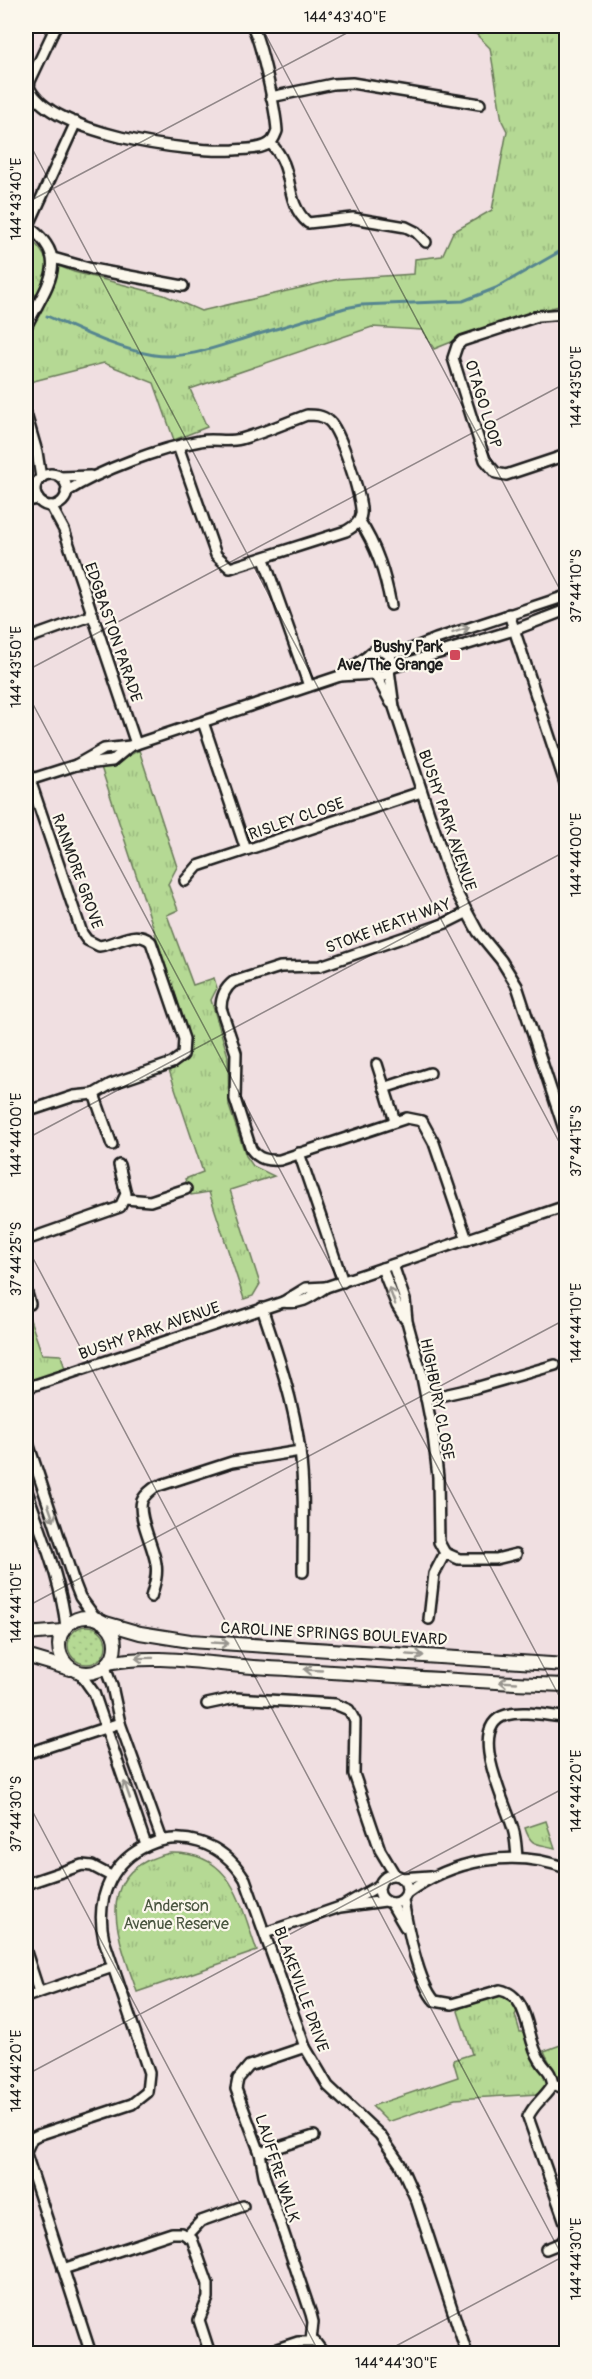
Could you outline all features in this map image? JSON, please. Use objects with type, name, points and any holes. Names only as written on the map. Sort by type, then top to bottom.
[{"type":"main road","points":[[26,1634],[65,1629],[80,1618],[100,1621],[109,1628],[115,1646],[107,1665]]},
{"type":"main road","name":"CAROLINE SPRINGS BOULEVARD","points":[[100,1621],[162,1638],[190,1641],[567,1665]]},
{"type":"main road","points":[[65,1629],[59,1648],[67,1665],[77,1671]]},
{"type":"main road","points":[[26,1656],[51,1661],[77,1671],[93,1673],[107,1665],[139,1658],[156,1658],[217,1664],[567,1685]]},
{"type":"street","points":[[56,26],[27,86],[38,101],[76,122],[131,140],[173,148],[228,150],[256,148],[270,143],[277,131],[271,97],[252,26]]},
{"type":"street","points":[[271,97],[333,84],[352,83],[480,104]]},
{"type":"street","points":[[26,327],[51,276],[53,258],[47,245],[27,226],[76,122]]},
{"type":"street","points":[[270,143],[285,161],[297,212],[308,223],[319,224],[353,218],[406,226],[416,231],[426,242]]},
{"type":"street","points":[[53,258],[183,286]]},
{"type":"street","name":"OTAGO LOOP","points":[[567,314],[538,316],[462,341],[457,346],[453,358],[485,460],[492,470],[506,475],[567,455]]},
{"type":"street","points":[[26,414],[37,452],[41,478],[35,489],[26,495]]},
{"type":"street","points":[[66,492],[93,476],[178,446],[201,441],[223,442],[241,439],[307,415],[322,416],[329,421],[338,434],[358,496],[361,513],[359,520],[346,531],[230,568],[218,559],[178,446]]},
{"type":"street","points":[[37,452],[51,474]]},
{"type":"street","points":[[41,478],[51,474],[61,477],[93,476]]},
{"type":"street","points":[[26,501],[38,500],[51,506],[61,502],[66,492],[66,484],[61,477]]},
{"type":"street","points":[[35,489],[38,500]]},
{"type":"street","name":"EDGBASTON PARADE","points":[[61,502],[64,530]]},
{"type":"street","name":"EDGBASTON PARADE","points":[[51,506],[64,530],[133,745]]},
{"type":"street","points":[[359,520],[374,543],[387,581],[391,605]]},
{"type":"street","points":[[264,559],[309,686]]},
{"type":"street","points":[[340,676],[378,650],[401,652],[508,614],[567,596]]},
{"type":"street","points":[[28,781],[76,765],[112,760],[133,745],[340,676],[383,675],[390,669],[514,630],[567,610]]},
{"type":"street","points":[[508,614],[567,786]]},
{"type":"street","points":[[26,639],[93,615]]},
{"type":"street","points":[[415,647],[420,660]]},
{"type":"street","points":[[386,652],[390,658],[390,669]]},
{"type":"street","points":[[368,657],[366,664],[374,674]]},
{"type":"street","name":"BUSHY PARK AVENUE","points":[[390,669],[394,707],[453,886],[466,913],[501,960],[516,987],[567,1135]]},
{"type":"street","name":"BUSHY PARK AVENUE","points":[[374,674],[394,707]]},
{"type":"street","points":[[203,722],[246,850]]},
{"type":"street","name":"RANMORE GROVE","points":[[26,1113],[74,1096],[94,1094],[111,1084],[178,1059],[183,1055],[184,1039],[151,942],[139,935],[99,946],[87,940],[82,933],[28,781]]},
{"type":"street","name":"RISLEY CLOSE","points":[[185,881],[198,866],[421,792]]},
{"type":"street","name":"STOKE HEATH WAY","points":[[466,913],[446,923],[320,966],[280,967],[233,982],[227,987],[221,1001],[221,1008],[236,1053],[235,1099],[251,1149],[255,1154],[266,1160],[280,1160],[396,1121],[407,1118],[422,1121],[434,1143],[467,1240]]},
{"type":"street","points":[[377,1064],[396,1121]]},
{"type":"street","points":[[384,1088],[430,1073]]},
{"type":"street","points":[[94,1094],[111,1145]]},
{"type":"street","points":[[299,1153],[343,1282]]},
{"type":"street","points":[[26,1240],[116,1210],[126,1199],[126,1187],[119,1165]]},
{"type":"street","points":[[126,1199],[150,1201],[186,1189]]},
{"type":"street","name":"BUSHY PARK AVENUE","points":[[26,1388],[262,1308],[283,1302],[299,1303],[326,1287],[567,1206]]},
{"type":"street","name":"HIGHBURY CLOSE","points":[[393,1265],[405,1300],[407,1321],[426,1399],[438,1477],[437,1534],[446,1553]]},
{"type":"street","name":"HIGHBURY CLOSE","points":[[382,1268],[397,1306],[407,1321]]},
{"type":"street","points":[[26,1290],[30,1304]]},
{"type":"street","points":[[262,1308],[286,1382],[300,1451],[304,1501],[303,1572]]},
{"type":"street","points":[[426,1399],[475,1388],[555,1365]]},
{"type":"street","points":[[26,1437],[80,1597],[100,1621]]},
{"type":"street","points":[[151,1597],[157,1568],[141,1510],[146,1494],[155,1487],[232,1462],[300,1451]]},
{"type":"street","points":[[26,1488],[56,1578],[63,1604],[65,1629]]},
{"type":"street","points":[[429,1619],[434,1574],[446,1553],[459,1558],[486,1559],[516,1554]]},
{"type":"street","points":[[107,1665],[120,1723],[154,1843]]},
{"type":"street","points":[[77,1671],[94,1693],[106,1728],[154,1843]]},
{"type":"street","points":[[207,1704],[235,1698],[335,1704],[350,1710],[355,1721],[354,1774],[380,1850],[398,1877],[406,1884],[409,1935],[427,1989],[435,2001],[452,2004],[500,1990],[513,1995],[521,2008],[540,2060],[550,2070],[553,2084],[547,2095],[533,2104],[528,2117],[567,2224]]},
{"type":"street","points":[[517,1857],[513,1829],[490,1762],[491,1728],[500,1718],[513,1714],[567,1717]]},
{"type":"street","points":[[26,1754],[120,1723]]},
{"type":"street","name":"BLAKEVILLE DRIVE","points":[[154,1843],[177,1839],[198,1842],[218,1850],[229,1858],[245,1879],[304,2047],[328,2086],[380,2135],[410,2182],[467,2354]]},
{"type":"street","points":[[91,2354],[26,2151],[32,2138],[38,2135],[132,2104],[147,2092],[149,2073],[104,1940],[100,1913],[111,1876],[129,1856],[154,1843]]},
{"type":"street","points":[[380,1850],[382,1882],[380,1894],[388,1902],[409,1935]]},
{"type":"street","points":[[265,1933],[340,1907],[382,1882],[398,1877],[432,1876],[484,1860],[517,1857],[538,1858],[567,1868]]},
{"type":"street","points":[[26,1884],[82,1865],[92,1866],[111,1876]]},
{"type":"street","points":[[340,1907],[388,1902],[405,1896],[432,1876]]},
{"type":"street","points":[[26,1952],[39,1992]]},
{"type":"street","points":[[26,1997],[113,1967]]},
{"type":"street","name":"LAUFFRE WALK","points":[[304,2047],[249,2066],[237,2079],[236,2089],[260,2153],[264,2175],[311,2314],[313,2322],[310,2340]]},
{"type":"street","points":[[553,2084],[567,2089]]},
{"type":"street","points":[[260,2153],[315,2136]]},
{"type":"street","points":[[187,2236],[201,2221],[243,2206]]},
{"type":"street","points":[[63,2270],[172,2233],[187,2236],[195,2245],[208,2284],[208,2298],[199,2320],[210,2354]]},
{"type":"street","points":[[546,2249],[561,2243],[567,2236]]},
{"type":"street","points":[[262,2354],[310,2340],[320,2345],[324,2354]]},
{"type":"green space","points":[[423,26],[515,26],[476,34]]},
{"type":"green space","points":[[515,26],[566,26],[566,304],[504,321],[434,349],[422,330],[372,327],[190,389],[207,427],[174,440],[154,383],[104,363],[26,383],[26,234],[48,262],[74,272],[164,295],[201,311],[339,279],[414,274],[415,259],[442,256],[453,232],[492,210],[507,131],[502,121],[490,48],[476,34]]},
{"type":"green space","points":[[139,750],[177,867],[168,884],[178,910],[167,915],[193,985],[214,978],[217,988],[211,1000],[228,1056],[229,1106],[246,1156],[253,1166],[274,1176],[230,1190],[260,1284],[253,1296],[244,1299],[209,1192],[191,1195],[185,1179],[203,1172],[169,1070],[186,1058],[190,1043],[189,1037],[100,764],[114,764]]},
{"type":"green space","points":[[26,1308],[42,1354],[61,1355],[65,1369],[26,1382]]},
{"type":"green space","points":[[87,1626],[101,1631],[106,1645],[101,1659],[87,1664],[73,1659],[68,1645],[73,1631]]},
{"type":"green space","points":[[546,1821],[555,1848],[532,1841],[525,1828]]},
{"type":"green space","name":"Anderson Avenue Reserve","points":[[170,1853],[191,1855],[208,1861],[221,1871],[239,1899],[257,1951],[137,1992],[118,1929],[116,1909],[119,1891],[128,1875],[144,1862]]},
{"type":"green space","points":[[502,1995],[514,2002],[520,2032],[525,2032],[532,2054],[543,2066],[549,2082],[544,2091],[538,2094],[455,2099],[388,2122],[372,2106],[458,2077],[453,2060],[472,2054],[458,2011],[460,2008]]},
{"type":"green space","points":[[566,2043],[566,2084],[556,2078],[544,2051]]},
{"type":"waterway","points":[[47,316],[99,339],[140,352],[166,356],[192,354],[345,308],[361,305],[463,301],[496,288],[566,248]]},
{"type":"place","name":"Bushy Park Ave/The Grange","points":[[455,655]]}]
